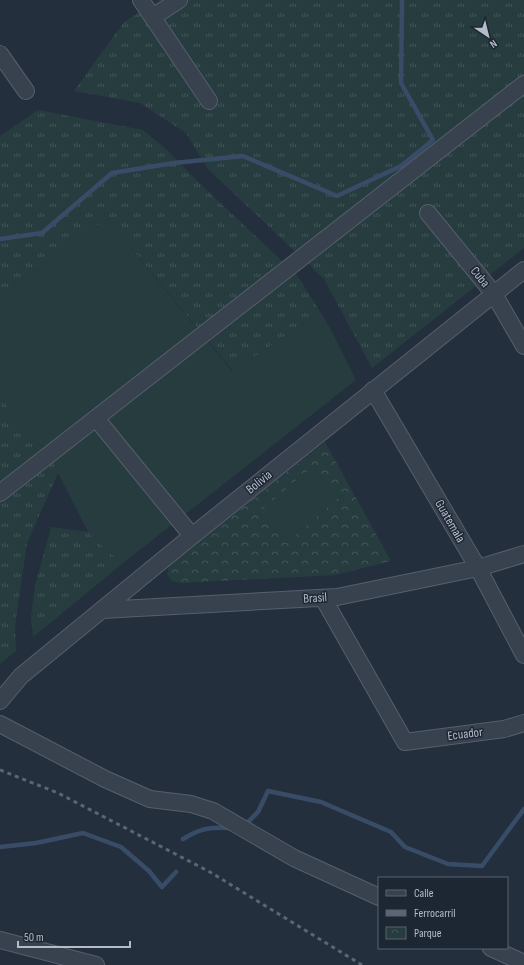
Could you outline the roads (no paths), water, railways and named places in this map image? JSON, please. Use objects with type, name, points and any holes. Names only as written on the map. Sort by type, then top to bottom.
[{"type":"street","points":[[141,0],[210,101]]},
{"type":"street","points":[[153,17],[179,0]]},
{"type":"street","points":[[0,54],[26,91]]},
{"type":"street","points":[[0,492],[524,84]]},
{"type":"street","name":"Cuba","points":[[428,213],[494,294],[524,346]]},
{"type":"street","name":"Bolivia","points":[[0,701],[22,676],[102,610],[373,390],[524,270]]},
{"type":"street","name":"Guatemala","points":[[373,390],[478,568],[524,655]]},
{"type":"street","points":[[99,422],[192,536]]},
{"type":"street","name":"Brasil","points":[[102,610],[323,598],[358,593],[478,568],[524,554]]},
{"type":"street","name":"Ecuador","points":[[323,598],[405,742],[504,729],[524,723]]},
{"type":"street","points":[[0,724],[105,779],[150,799],[191,804],[213,811],[294,858],[378,897]]},
{"type":"street","points":[[0,940],[96,965]]},
{"type":"street","points":[[493,949],[524,963]]},
{"type":"waterway","points":[[0,239],[42,233],[112,173],[174,163],[243,156],[337,196],[401,166],[433,140],[401,83],[402,0]]},
{"type":"waterway","points":[[245,825],[258,812],[268,791],[321,802],[391,832],[405,847],[448,864],[482,866],[524,809]]},
{"type":"waterway","points":[[183,839],[195,832],[206,829],[231,828]]},
{"type":"waterway","points":[[0,847],[36,843],[83,833],[121,847],[149,871],[162,887],[176,872]]},
{"type":"railway","points":[[0,770],[58,793],[210,872],[362,965]]}]
